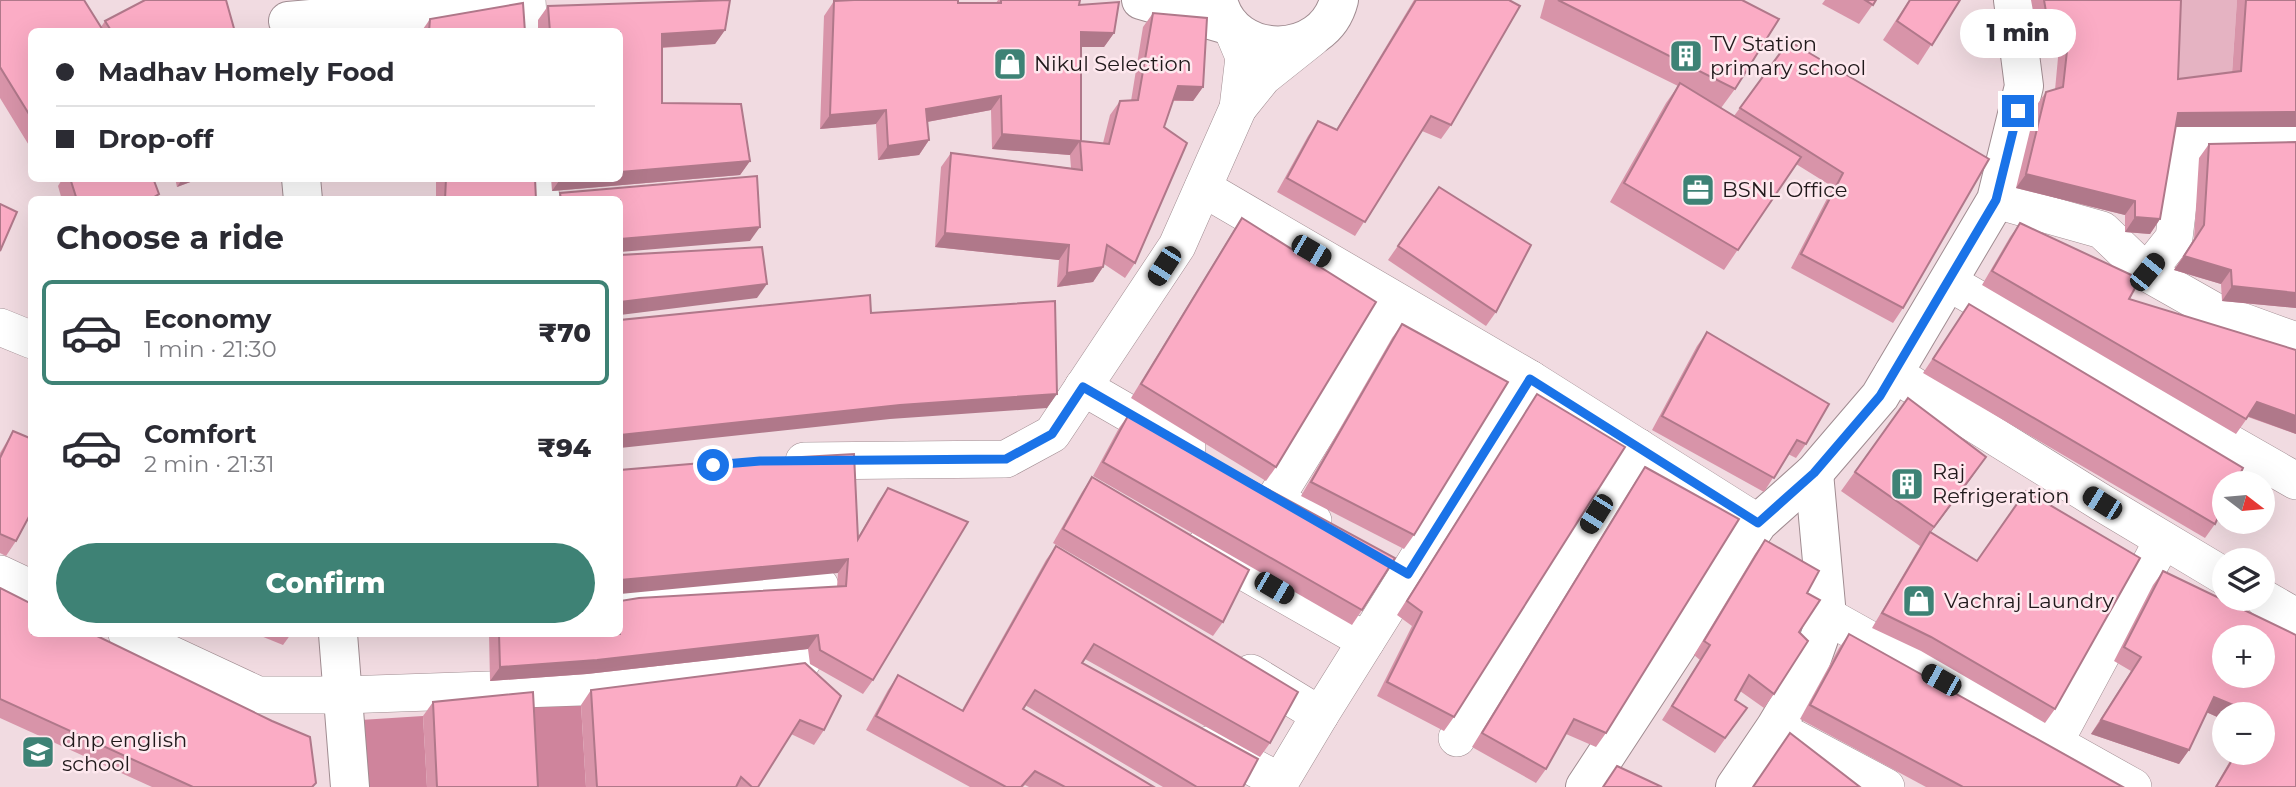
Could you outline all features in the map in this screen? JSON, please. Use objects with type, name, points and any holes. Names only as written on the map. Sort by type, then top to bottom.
[{"type":"street","points":[[288,18],[524,0],[528,28]]},
{"type":"street","points":[[1141,0],[1224,13],[1248,40],[1269,47],[1291,46],[1312,38]]},
{"type":"street","points":[[774,461],[1006,459],[1052,434],[1177,246],[1238,108],[1263,77],[1327,24],[1339,0]]},
{"type":"street","points":[[1585,787],[1758,523],[1814,473],[1880,396],[1996,200],[2024,86],[2013,0]]},
{"type":"street","points":[[1224,13],[1244,57],[1238,108]]},
{"type":"street","points":[[2147,272],[2174,238],[2186,139],[2296,139]]},
{"type":"street","points":[[1203,188],[1530,379],[1758,523]]},
{"type":"street","points":[[1996,200],[2102,230],[2147,272],[2216,312],[2296,341]]},
{"type":"street","points":[[1948,282],[2296,481]]},
{"type":"street","points":[[1348,540],[1263,492],[1397,302]]},
{"type":"street","points":[[0,327],[28,338]]},
{"type":"street","points":[[1894,373],[2212,569]]},
{"type":"street","points":[[1184,729],[1279,784],[1366,641],[1396,567],[1530,379]]},
{"type":"street","points":[[1083,387],[1215,464]]},
{"type":"street","points":[[1457,738],[1638,447]]},
{"type":"street","points":[[1735,787],[1775,728],[1804,678],[1827,616],[1814,473]]},
{"type":"street","points":[[1172,530],[1366,641]]},
{"type":"street","points":[[2054,743],[2163,540]]},
{"type":"street","points":[[0,574],[28,587]]},
{"type":"street","points":[[623,604],[820,586]]},
{"type":"street","points":[[2275,605],[2296,617]]},
{"type":"street","points":[[1827,616],[2133,787]]},
{"type":"street","points":[[133,637],[258,695],[343,695],[580,687],[803,660]]},
{"type":"street","points":[[338,637],[350,787]]},
{"type":"street","points":[[1217,652],[1321,715]]},
{"type":"street","points":[[1775,728],[1886,787]]},
{"type":"shaded area","points":[[2172,0],[2237,0],[2231,86],[2168,94]]},
{"type":"shaded area","points":[[581,705],[586,787],[527,787],[523,706]]},
{"type":"shaded area","points":[[423,716],[427,787],[351,787],[345,721]]},
{"type":"building","points":[[84,0],[102,28],[28,28],[28,112],[0,67],[0,1]]},
{"type":"building","points":[[145,0],[226,0],[234,28],[109,28],[105,21]]},
{"type":"building","points":[[730,0],[725,30],[662,34],[662,103],[741,104],[750,161],[623,172],[623,28],[550,28],[548,6]]},
{"type":"building","points":[[958,0],[958,3],[1001,3],[1001,0],[1080,0],[1079,5],[1119,2],[1114,33],[1081,32],[1081,141],[1109,144],[1120,101],[1138,100],[1153,13],[1207,18],[1203,87],[1178,86],[1164,127],[1187,143],[1135,263],[1107,245],[1103,267],[1067,273],[1069,245],[945,233],[951,153],[1082,170],[1080,141],[1002,134],[1001,96],[926,109],[929,140],[888,146],[886,110],[830,115],[834,1]]},
{"type":"building","points":[[1416,0],[1509,0],[1520,6],[1451,125],[1431,116],[1365,222],[1287,178],[1318,121],[1337,130]]},
{"type":"building","name":"TV Station primary school","points":[[1558,0],[1742,0],[1779,19],[1735,89]]},
{"type":"building","points":[[1910,0],[1960,0],[1932,45],[1897,21]]},
{"type":"building","points":[[2044,0],[2181,0],[2178,79],[2241,71],[2246,0],[2296,0],[2296,112],[2178,113],[2160,219],[2135,217],[2135,201],[2026,174],[2046,92],[2063,87],[2069,33],[2049,29]]},
{"type":"building","points":[[523,3],[525,28],[429,28],[430,19]]},
{"type":"building","points":[[1789,41],[1989,159],[1903,308],[1801,254],[1843,173],[1740,108]]},
{"type":"building","name":"BSNL Office","points":[[1680,83],[1801,157],[1738,250],[1624,183]]},
{"type":"building","points":[[2296,142],[2296,293],[2232,286],[2231,270],[2184,256],[2204,225],[2209,144]]},
{"type":"building","points":[[757,176],[760,227],[623,239],[623,196],[560,196],[560,193]]},
{"type":"building","points":[[71,182],[154,182],[159,194],[156,196],[76,196]]},
{"type":"building","points":[[446,182],[535,182],[536,196],[445,196]]},
{"type":"building","points":[[1439,187],[1531,245],[1496,312],[1398,246]]},
{"type":"building","points":[[0,204],[17,212],[0,251]]},
{"type":"building","points":[[1242,218],[1376,302],[1276,467],[1141,384]]},
{"type":"building","points":[[2020,223],[2140,279],[2129,299],[2296,350],[2296,416],[2257,402],[2246,419],[1992,271]]},
{"type":"building","points":[[762,247],[767,284],[623,302],[623,255]]},
{"type":"building","points":[[870,295],[871,313],[1055,301],[1057,394],[900,405],[623,435],[623,320]]},
{"type":"building","points":[[1969,304],[2243,468],[2242,471],[2212,471],[2212,522],[1933,359]]},
{"type":"building","points":[[1402,324],[1508,382],[1414,535],[1311,482]]},
{"type":"building","points":[[1707,332],[1829,404],[1806,444],[1797,440],[1774,478],[1662,416]]},
{"type":"building","points":[[1537,394],[1625,447],[1454,717],[1387,682],[1422,612],[1407,601]]},
{"type":"building","name":"Raj Refrigeration","points":[[1908,398],[1986,457],[1934,527],[1855,472]]},
{"type":"building","points":[[1129,414],[1395,558],[1362,610],[1103,462]]},
{"type":"building","points":[[13,431],[28,437],[28,518],[16,541],[0,534],[0,458]]},
{"type":"building","points":[[854,454],[858,539],[888,488],[968,522],[873,680],[820,650],[818,635],[597,660],[500,667],[499,637],[623,637],[623,601],[846,586],[848,559],[623,580],[623,470]]},
{"type":"building","points":[[1645,467],[1739,519],[1606,733],[1574,719],[1546,769],[1482,733]]},
{"type":"building","points":[[1092,477],[1249,570],[1223,622],[1063,529]]},
{"type":"building","points":[[2026,491],[2140,558],[2055,709],[1931,637],[1882,613],[1930,532],[1977,561]]},
{"type":"building","points":[[1765,540],[1819,571],[1807,593],[1820,600],[1799,632],[1808,641],[1774,694],[1749,675],[1735,700],[1747,708],[1725,738],[1672,706],[1710,645],[1704,641]]},
{"type":"building","points":[[1056,546],[1298,692],[1270,743],[1094,644],[1082,663],[1258,759],[1243,787],[1197,787],[1035,690],[1023,709],[1154,787],[1065,787],[1035,771],[1021,787],[1006,787],[876,716],[898,675],[963,711]]},
{"type":"building","points":[[2163,571],[2212,595],[2212,611],[2246,611],[2296,635],[2296,787],[2216,787],[2229,765],[2275,765],[2275,702],[2226,702],[2214,697],[2189,750],[2101,720],[2141,657],[2124,647]]},
{"type":"building","points":[[0,588],[28,602],[28,637],[99,637],[310,737],[316,783],[312,787],[193,787],[0,699]]},
{"type":"building","points":[[1849,634],[2123,787],[1963,787],[1810,705]]},
{"type":"building","points":[[805,663],[841,696],[824,730],[800,720],[758,787],[752,787],[741,777],[736,787],[597,787],[591,690]]},
{"type":"building","points":[[533,692],[538,787],[437,787],[433,702]]},
{"type":"building","points":[[1790,733],[1860,787],[1753,787]]},
{"type":"building","points":[[1617,766],[1662,787],[1603,787]]},
{"type":"place","name":"TV Station primary school","points":[[1686,56]]},
{"type":"place","name":"Nikul Selection","points":[[1010,64]]},
{"type":"place","name":"BSNL Office","points":[[1698,190]]},
{"type":"place","name":"Raj Refrigeration","points":[[1907,484]]},
{"type":"place","name":"Vachraj Laundry","points":[[1919,601]]},
{"type":"place","name":"dnp english school","points":[[38,752]]},
{"type":"route","points":[[713,465],[760,461],[1006,459],[1052,434],[1083,387],[1408,574],[1530,379],[1758,523],[1814,473],[1880,396],[1996,200],[2018,111]]}]
